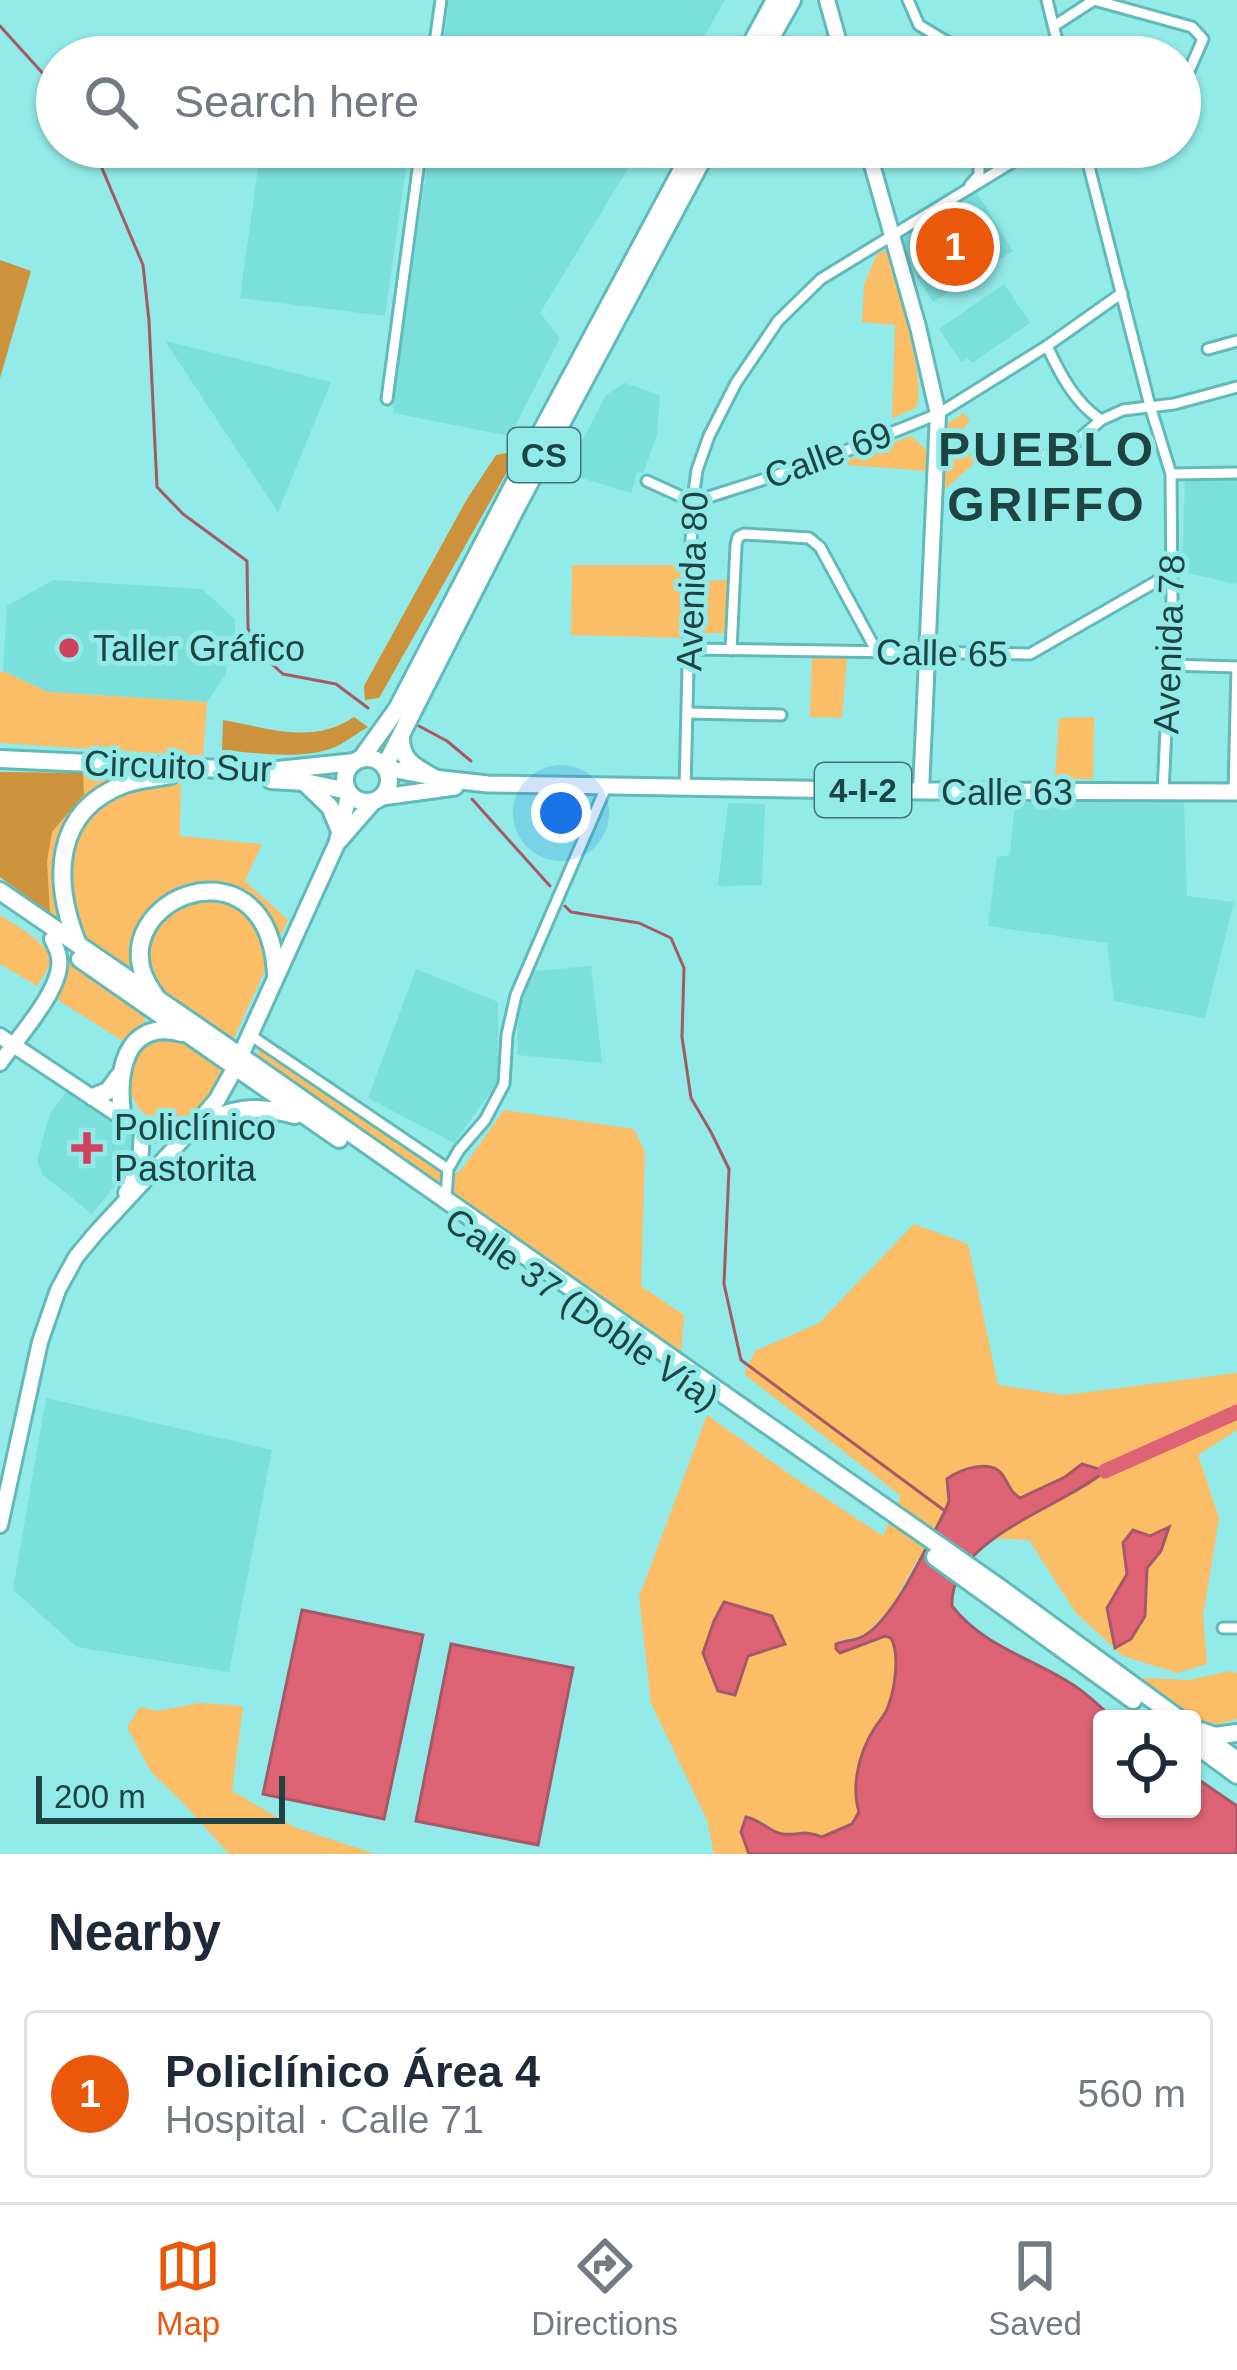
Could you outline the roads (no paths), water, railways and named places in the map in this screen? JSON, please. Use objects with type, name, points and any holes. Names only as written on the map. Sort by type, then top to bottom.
[{"type":"highway","points":[[755,36],[775,0]]},
{"type":"highway","points":[[772,36],[792,0]]},
{"type":"highway","name":"CS","points":[[349,793],[346,772],[379,736],[404,697],[683,168]]},
{"type":"highway","name":"CS","points":[[378,800],[389,786],[386,767],[401,733],[699,168]]},
{"type":"highway","points":[[401,733],[408,762],[430,776]]},
{"type":"highway","points":[[338,837],[329,807],[305,775],[379,736]]},
{"type":"highway","points":[[358,760],[374,758],[386,767]]},
{"type":"highway","name":"Circuito Sur","points":[[0,763],[171,775],[305,775],[358,760]]},
{"type":"highway","name":"Circuito Sur","points":[[0,763],[268,771],[305,775],[349,793]]},
{"type":"highway","points":[[77,943],[60,874],[69,834],[92,803],[124,784],[171,775]]},
{"type":"highway","points":[[349,793],[360,802],[378,800]]},
{"type":"highway","points":[[0,891],[77,943]]},
{"type":"highway","points":[[159,1000],[145,980],[141,950],[148,927],[167,903],[198,891],[231,896],[254,911],[268,934],[276,974]]},
{"type":"highway","name":"Calle 37 (Doble Vía)","points":[[0,903],[1161,1710]]},
{"type":"highway","name":"Calle 37 (Doble Vía)","points":[[77,943],[883,1515]]},
{"type":"highway","points":[[93,1097],[108,1091],[143,1035],[167,1029],[188,1035]]},
{"type":"highway","points":[[120,1075],[123,1118]]},
{"type":"highway","points":[[194,1128],[220,1114],[250,1107],[308,1118]]},
{"type":"highway","name":"Calle 37 (Doble Vía)","points":[[996,1593],[1148,1710]]},
{"type":"highway","points":[[1201,1733],[1237,1733]]},
{"type":"highway","name":"Calle 37 (Doble Vía)","points":[[1201,1738],[1237,1760]]},
{"type":"highway","name":"Calle 37 (Doble Vía)","points":[[1201,1741],[1237,1775]]},
{"type":"main road","name":"Calle 63","points":[[386,767],[488,784],[1236,792]]},
{"type":"main road","name":"Calle 63","points":[[378,800],[488,784]]},
{"type":"main road","points":[[246,1042],[338,837],[349,793]]},
{"type":"main road","points":[[338,837],[378,800]]},
{"type":"main road","points":[[123,1118],[142,1132],[194,1128],[231,1075]]},
{"type":"street","points":[[436,36],[441,0]]},
{"type":"street","points":[[827,0],[837,36]]},
{"type":"street","points":[[908,0],[919,25],[937,36]]},
{"type":"street","points":[[1047,0],[1056,36]]},
{"type":"street","points":[[1054,26],[1094,0],[1192,27],[1200,36]]},
{"type":"street","points":[[387,399],[418,168]]},
{"type":"street","points":[[873,168],[938,414],[920,791]]},
{"type":"street","points":[[967,190],[979,168]]},
{"type":"street","name":"Avenida 80","points":[[685,788],[697,470],[736,383],[778,321],[821,279],[1003,168]]},
{"type":"street","name":"Avenida 78","points":[[1089,168],[1171,474],[1173,572],[1163,793]]},
{"type":"street","name":"Calle 69","points":[[693,502],[821,461],[938,414],[1122,293]]},
{"type":"street","points":[[1208,349],[1237,341]]},
{"type":"street","points":[[1047,346],[1061,376],[1102,420]]},
{"type":"street","points":[[1002,448],[1052,457],[1123,410],[1184,402],[1237,387]]},
{"type":"street","points":[[1171,474],[1237,473]]},
{"type":"street","points":[[647,481],[693,502]]},
{"type":"street","points":[[731,650],[736,545],[744,534],[809,538],[820,547],[877,652]]},
{"type":"street","name":"Calle 65","points":[[688,649],[1030,654],[1173,572]]},
{"type":"street","points":[[1170,665],[1237,667],[1236,792]]},
{"type":"street","points":[[688,713],[781,716]]},
{"type":"street","points":[[446,1201],[448,1169],[485,1120],[504,1084],[516,995],[607,785]]},
{"type":"street","points":[[0,1063],[6,1040],[53,987],[59,958],[52,939]]},
{"type":"street","points":[[6,1040],[123,1118]]},
{"type":"street","points":[[246,1042],[448,1169]]},
{"type":"street","points":[[1,1518],[40,1342],[58,1290],[76,1257],[194,1128]]},
{"type":"street","points":[[142,1132],[168,1155]]},
{"type":"street","points":[[119,1208],[140,1165],[142,1132]]},
{"type":"street","points":[[0,1484],[14,1463]]},
{"type":"street","points":[[1222,1628],[1237,1628]]},
{"type":"waterway","points":[[0,26],[36,66]]},
{"type":"waterway","points":[[102,168],[143,265],[157,487],[183,514],[247,561],[248,628],[253,647],[283,674],[336,684],[368,708]]},
{"type":"waterway","points":[[419,726],[471,761]]},
{"type":"waterway","points":[[472,799],[550,886]]},
{"type":"waterway","points":[[565,906],[571,912],[639,923],[671,938],[684,968],[682,1037],[691,1098],[729,1169],[724,1284],[741,1360],[945,1511]]},
{"type":"waterway","points":[[1105,1471],[1237,1412]]},
{"type":"place","name":"Policlínico Área 4","points":[[955,247]]},
{"type":"place","name":"Taller Gráfico","points":[[69,648]]},
{"type":"place","name":"Policlínico Pastorita","points":[[87,1148]]},
{"type":"district","name":"PUEBLO GRIFFO","points":[[1047,476]]}]
